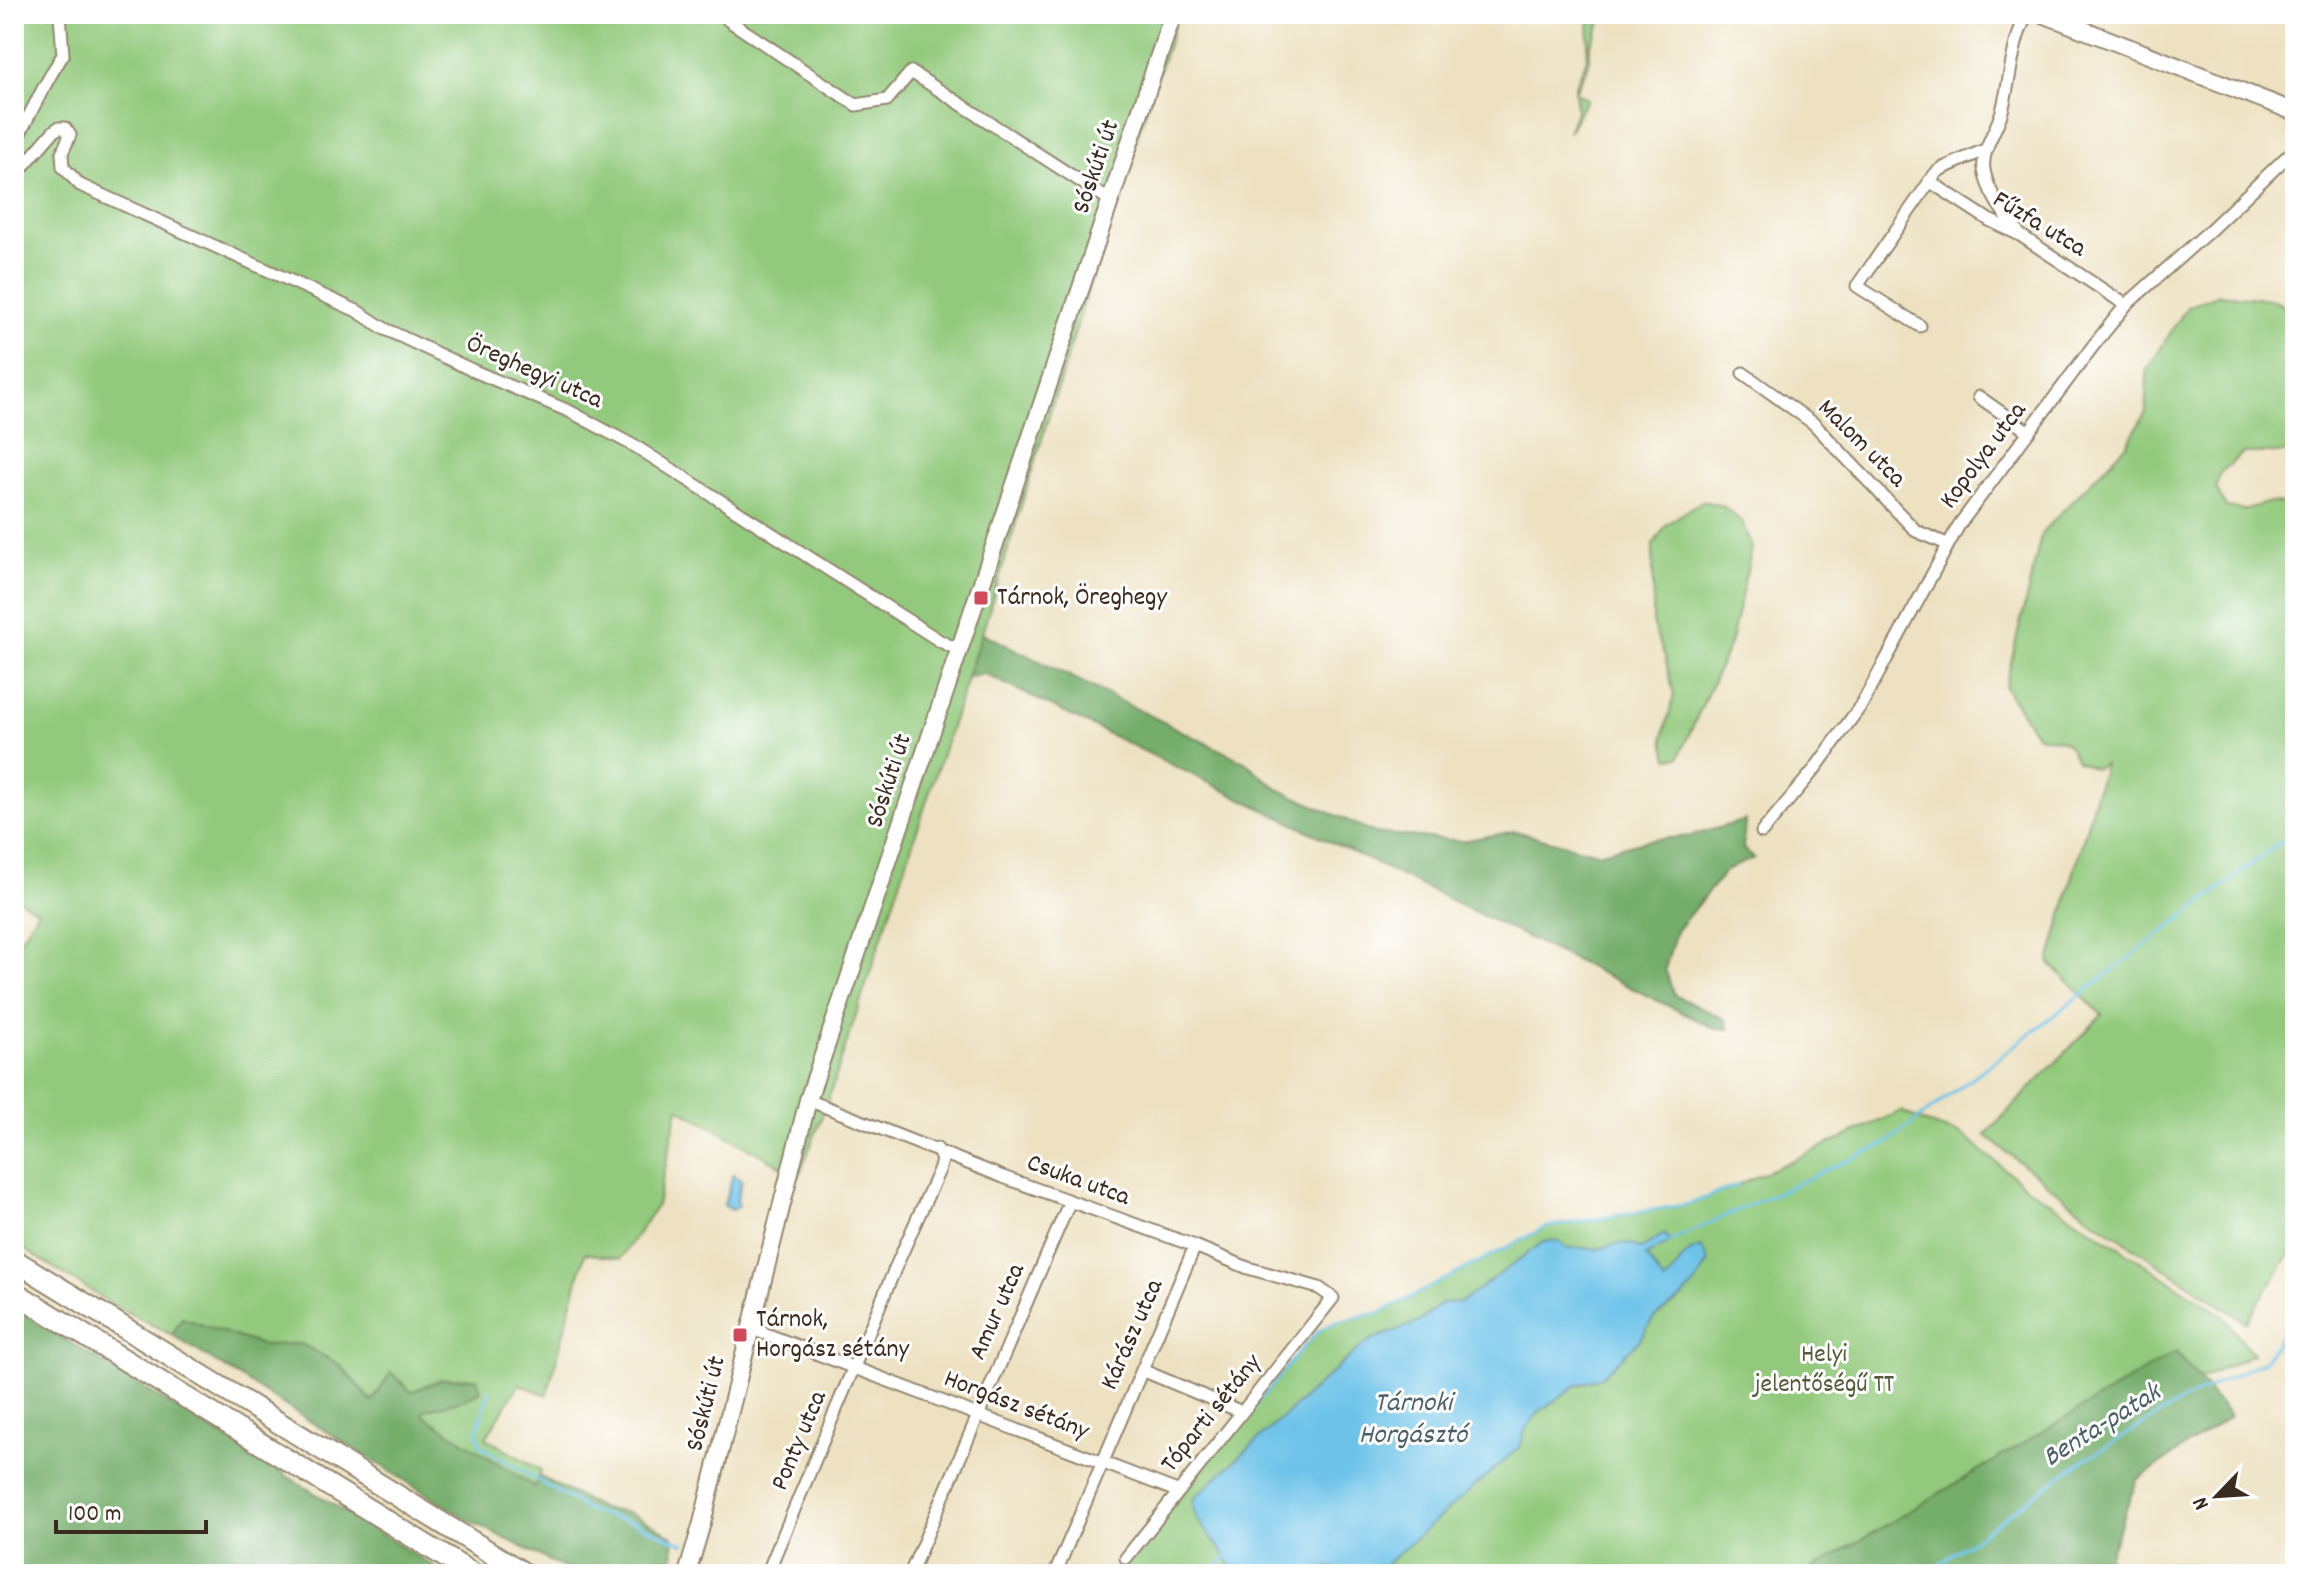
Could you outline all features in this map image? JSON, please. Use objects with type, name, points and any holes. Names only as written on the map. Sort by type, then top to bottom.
[{"type":"highway","points":[[14,1260],[525,1574]]},
{"type":"highway","points":[[14,1292],[473,1574]]},
{"type":"main road","name":"Sóskúti út","points":[[687,1574],[808,1100],[1173,14]]},
{"type":"main road","points":[[2043,14],[2295,112]]},
{"type":"street","points":[[14,144],[50,73],[63,55],[60,14]]},
{"type":"street","points":[[2020,235],[1992,194],[1984,169],[1987,149],[2002,111],[2016,39],[2027,14]]},
{"type":"street","points":[[728,20],[856,105],[887,100],[911,72],[1111,201]]},
{"type":"street","name":"Öreghegyi utca","points":[[14,177],[55,130],[61,127],[69,131],[61,161],[69,176],[89,190],[357,311],[385,329],[474,371],[602,427],[940,641],[959,650]]},
{"type":"street","points":[[1920,326],[1857,286],[1929,181],[1941,169],[1987,149]]},
{"type":"street","name":"Kopolya utca","points":[[1762,832],[1814,770],[1862,704],[1947,544],[2126,305],[2295,149]]},
{"type":"street","name":"Fűzfa utca","points":[[1929,181],[1989,220],[2020,235],[2126,305]]},
{"type":"street","name":"Malom utca","points":[[1743,373],[1813,423],[1916,531],[1947,544]]},
{"type":"street","points":[[1979,397],[2029,432]]},
{"type":"street","name":"Csuka utca","points":[[808,1100],[1003,1177],[1268,1275],[1319,1288],[1333,1298]]},
{"type":"street","name":"Ponty utca","points":[[767,1574],[940,1168],[942,1160],[937,1149]]},
{"type":"street","name":"Amur utca","points":[[910,1574],[1070,1201]]},
{"type":"street","name":"Kárász utca","points":[[1055,1574],[1195,1246]]},
{"type":"street","name":"Tóparti sétány","points":[[1126,1558],[1333,1298]]},
{"type":"street","name":"Horgász sétány","points":[[750,1328],[1177,1491]]},
{"type":"street","points":[[1142,1370],[1242,1412]]},
{"type":"green space","points":[[14,14],[1178,14],[1110,218],[982,633],[827,1103],[799,1176],[678,1108],[657,1205],[620,1259],[585,1253],[547,1395],[519,1384],[486,1438],[541,1470],[535,1488],[422,1415],[424,1410],[462,1400],[480,1391],[477,1379],[442,1379],[373,1403],[340,1365],[301,1344],[261,1346],[182,1318],[172,1335],[115,1306],[14,1243],[14,949],[38,911],[14,897]]},
{"type":"green space","points":[[1593,14],[1605,14],[1590,46],[1589,63],[1575,92],[1587,59]]},
{"type":"green space","points":[[1575,92],[1587,99],[1568,133],[1576,111]]},
{"type":"green space","points":[[2219,294],[2273,300],[2295,312],[2295,453],[2243,453],[2220,473],[2216,488],[2226,507],[2243,510],[2270,502],[2295,506],[2295,1246],[2246,1322],[2096,1222],[1985,1135],[2102,1015],[2049,962],[2104,764],[2095,768],[2077,761],[2062,741],[2037,736],[2005,687],[2042,532],[2126,446],[2146,412],[2147,369],[2187,307]]},
{"type":"green space","points":[[1702,501],[1723,506],[1742,522],[1752,548],[1731,641],[1679,757],[1668,758],[1663,737],[1674,695],[1665,657],[1653,626],[1653,545],[1667,524]]},
{"type":"green space","points":[[982,633],[1245,762],[1278,789],[1375,833],[1462,841],[1515,831],[1597,853],[1649,840],[1691,836],[1745,820],[1743,848],[1754,858],[1726,870],[1676,931],[1665,969],[1674,995],[1725,1019],[1729,1029],[1716,1029],[985,674],[967,677]]},
{"type":"green space","name":"Helyi jelentőségű TT","points":[[1901,1111],[1961,1134],[2024,1185],[2222,1315],[2253,1354],[2122,1416],[1892,1574],[1117,1574],[1320,1330],[1336,1322],[1382,1312],[1546,1227],[1690,1204]]},
{"type":"green space","points":[[14,1308],[446,1574],[14,1574]]},
{"type":"green space","points":[[182,1318],[261,1345],[301,1344],[340,1365],[372,1402],[391,1372],[411,1392],[442,1379],[477,1378],[481,1391],[462,1400],[424,1410],[423,1415],[535,1487],[540,1477],[603,1509],[630,1513],[673,1536],[674,1574],[576,1574],[470,1521],[172,1335]]},
{"type":"green space","points":[[2176,1352],[2230,1416],[2137,1480],[2102,1574],[1804,1574]]},
{"type":"water","points":[[733,1174],[742,1181],[738,1206],[732,1210],[724,1205]]},
{"type":"water","name":"Tárnoki Horgásztó","points":[[1664,1234],[1669,1243],[1646,1256],[1664,1282],[1688,1253],[1701,1247],[1709,1261],[1696,1283],[1653,1319],[1639,1341],[1601,1377],[1575,1386],[1540,1411],[1525,1430],[1515,1451],[1375,1574],[1338,1574],[1334,1567],[1328,1567],[1319,1574],[1232,1574],[1225,1556],[1197,1517],[1194,1498],[1357,1350],[1371,1340],[1419,1322],[1442,1303],[1461,1302],[1543,1242],[1558,1240],[1568,1249],[1595,1249],[1624,1243],[1641,1249]]},
{"type":"waterway","points":[[1670,1241],[1887,1143],[2295,831]]},
{"type":"waterway","points":[[1232,1434],[1304,1346],[1320,1330],[1336,1322],[1382,1312],[1546,1227],[1690,1204],[1738,1185]]},
{"type":"waterway","name":"Benta-patak","points":[[1926,1574],[2076,1465],[2182,1401],[2264,1361],[2295,1315]]},
{"type":"waterway","points":[[2289,1362],[2295,1366]]},
{"type":"waterway","points":[[489,1391],[477,1431],[481,1446],[589,1511],[635,1523],[684,1544]]},
{"type":"waterway","points":[[700,1557],[726,1574]]},
{"type":"waterway","points":[[1212,1574],[1226,1557]]},
{"type":"place","name":"Tárnok, Öreghegy","points":[[981,598]]},
{"type":"place","name":"Tárnok, Horgász sétány","points":[[740,1335]]}]
